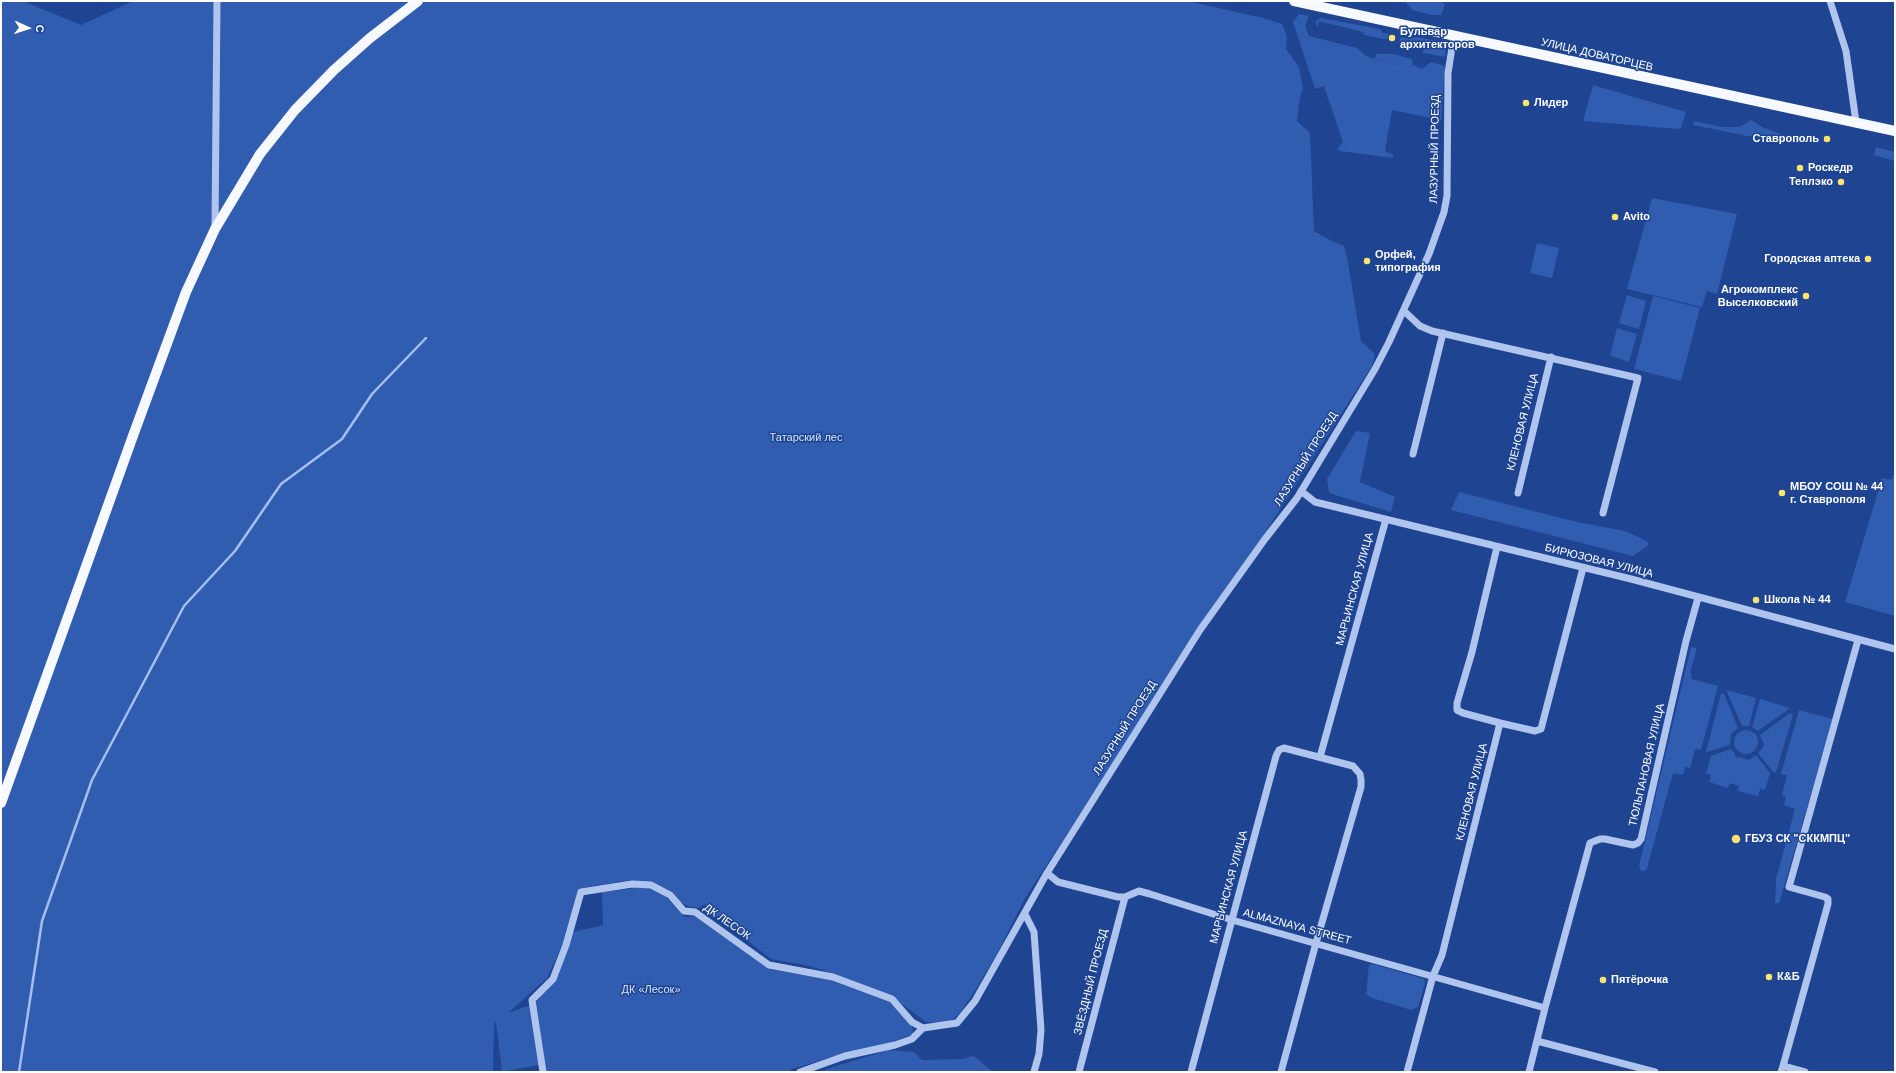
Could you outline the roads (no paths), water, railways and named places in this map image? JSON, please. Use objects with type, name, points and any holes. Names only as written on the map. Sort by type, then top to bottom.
[{"type":"main road","points":[[1,803],[142,410],[186,292],[215,229],[260,154],[295,110],[334,70],[370,38],[418,1]]},
{"type":"main road","name":"УЛИЦА ДОВАТОРЦЕВ","points":[[1294,1],[1454,35],[1698,90],[1895,131]]},
{"type":"street","points":[[215,229],[217,1]]},
{"type":"street","points":[[1830,1],[1846,51],[1856,122]]},
{"type":"street","name":"ЛАЗУРНЫЙ ПРОЕЗД","points":[[1025,914],[1047,873],[1200,630],[1301,490],[1375,369],[1404,311],[1438,232],[1447,196],[1448,73],[1454,35]]},
{"type":"street","points":[[1404,311],[1420,326],[1443,333],[1638,378],[1603,514]]},
{"type":"street","points":[[1412,454],[1443,333]]},
{"type":"street","name":"КЛЕНОВАЯ УЛИЦА","points":[[1518,493],[1551,357]]},
{"type":"street","name":"БИРЮЗОВАЯ УЛИЦА","points":[[1301,490],[1315,502],[1583,568],[1895,649]]},
{"type":"street","name":"МАРЬИНСКАЯ УЛИЦА","points":[[1320,757],[1386,519]]},
{"type":"street","points":[[1497,547],[1472,652],[1457,702],[1457,710],[1500,723],[1535,731],[1541,729],[1583,568]]},
{"type":"street","name":"ТЮЛЬПАНОВАЯ УЛИЦА","points":[[1529,1072],[1590,843],[1600,838],[1633,845],[1638,843],[1641,839],[1686,641],[1698,598]]},
{"type":"street","points":[[1805,1072],[1782,1069],[1828,904],[1828,899],[1789,887],[1858,640]]},
{"type":"street","name":"КЛЕНОВАЯ УЛИЦА","points":[[1407,1072],[1433,976],[1444,947],[1500,723]]},
{"type":"street","name":"МАРЬИНСКАЯ УЛИЦА","points":[[1191,1072],[1276,756],[1279,750],[1284,748],[1353,766],[1360,774],[1361,780],[1281,1072]]},
{"type":"street","name":"ALMAZNAYA STREET","points":[[1047,873],[1058,882],[1118,897],[1125,897],[1139,891],[1232,920],[1545,1008]]},
{"type":"street","name":"ДК ЛЕСОК","points":[[543,1072],[532,1000],[553,979],[566,945],[580,892],[632,884],[651,885],[670,895],[684,911],[695,912],[769,965],[833,977],[892,999],[912,1022],[923,1028]]},
{"type":"street","name":"ЗВЁЗДНЫЙ ПРОЕЗД","points":[[1079,1072],[1125,897]]},
{"type":"street","points":[[800,1072],[845,1056],[896,1045],[912,1039],[923,1028],[956,1024],[975,1001],[1025,914]]},
{"type":"street","points":[[1025,914],[1034,932],[1041,1030],[1039,1054],[1034,1072]]},
{"type":"street","points":[[1537,1041],[1655,1072]]},
{"type":"waterway","points":[[19,1072],[42,921],[92,780],[184,606],[235,551],[281,484],[342,439],[372,394],[426,338]]},
{"type":"place","name":"Бульвар архитекторов","points":[[1392,38]]},
{"type":"place","name":"Лидер","points":[[1526,103]]},
{"type":"place","name":"Ставрополь","points":[[1827,139]]},
{"type":"place","name":"Роскедр","points":[[1800,168]]},
{"type":"place","name":"Теплэко","points":[[1841,182]]},
{"type":"place","name":"Avito","points":[[1615,217]]},
{"type":"place","name":"Городская аптека","points":[[1868,259]]},
{"type":"place","name":"Орфей, типография","points":[[1367,261]]},
{"type":"place","name":"Агрокомплекс Выселковский","points":[[1806,296]]},
{"type":"place","name":"МБОУ СОШ № 44 г. Ставрополя","points":[[1782,493]]},
{"type":"place","name":"Школа № 44","points":[[1756,600]]},
{"type":"place","name":"ГБУЗ СК \"СККМПЦ\"","points":[[1736,839]]},
{"type":"place","name":"К&Б","points":[[1769,977]]},
{"type":"place","name":"Пятёрочка","points":[[1603,980]]},
{"type":"park label","name":"Татарский лес","points":[[806,438]]},
{"type":"park label","name":"ДК «Лесок»","points":[[651,990]]}]
